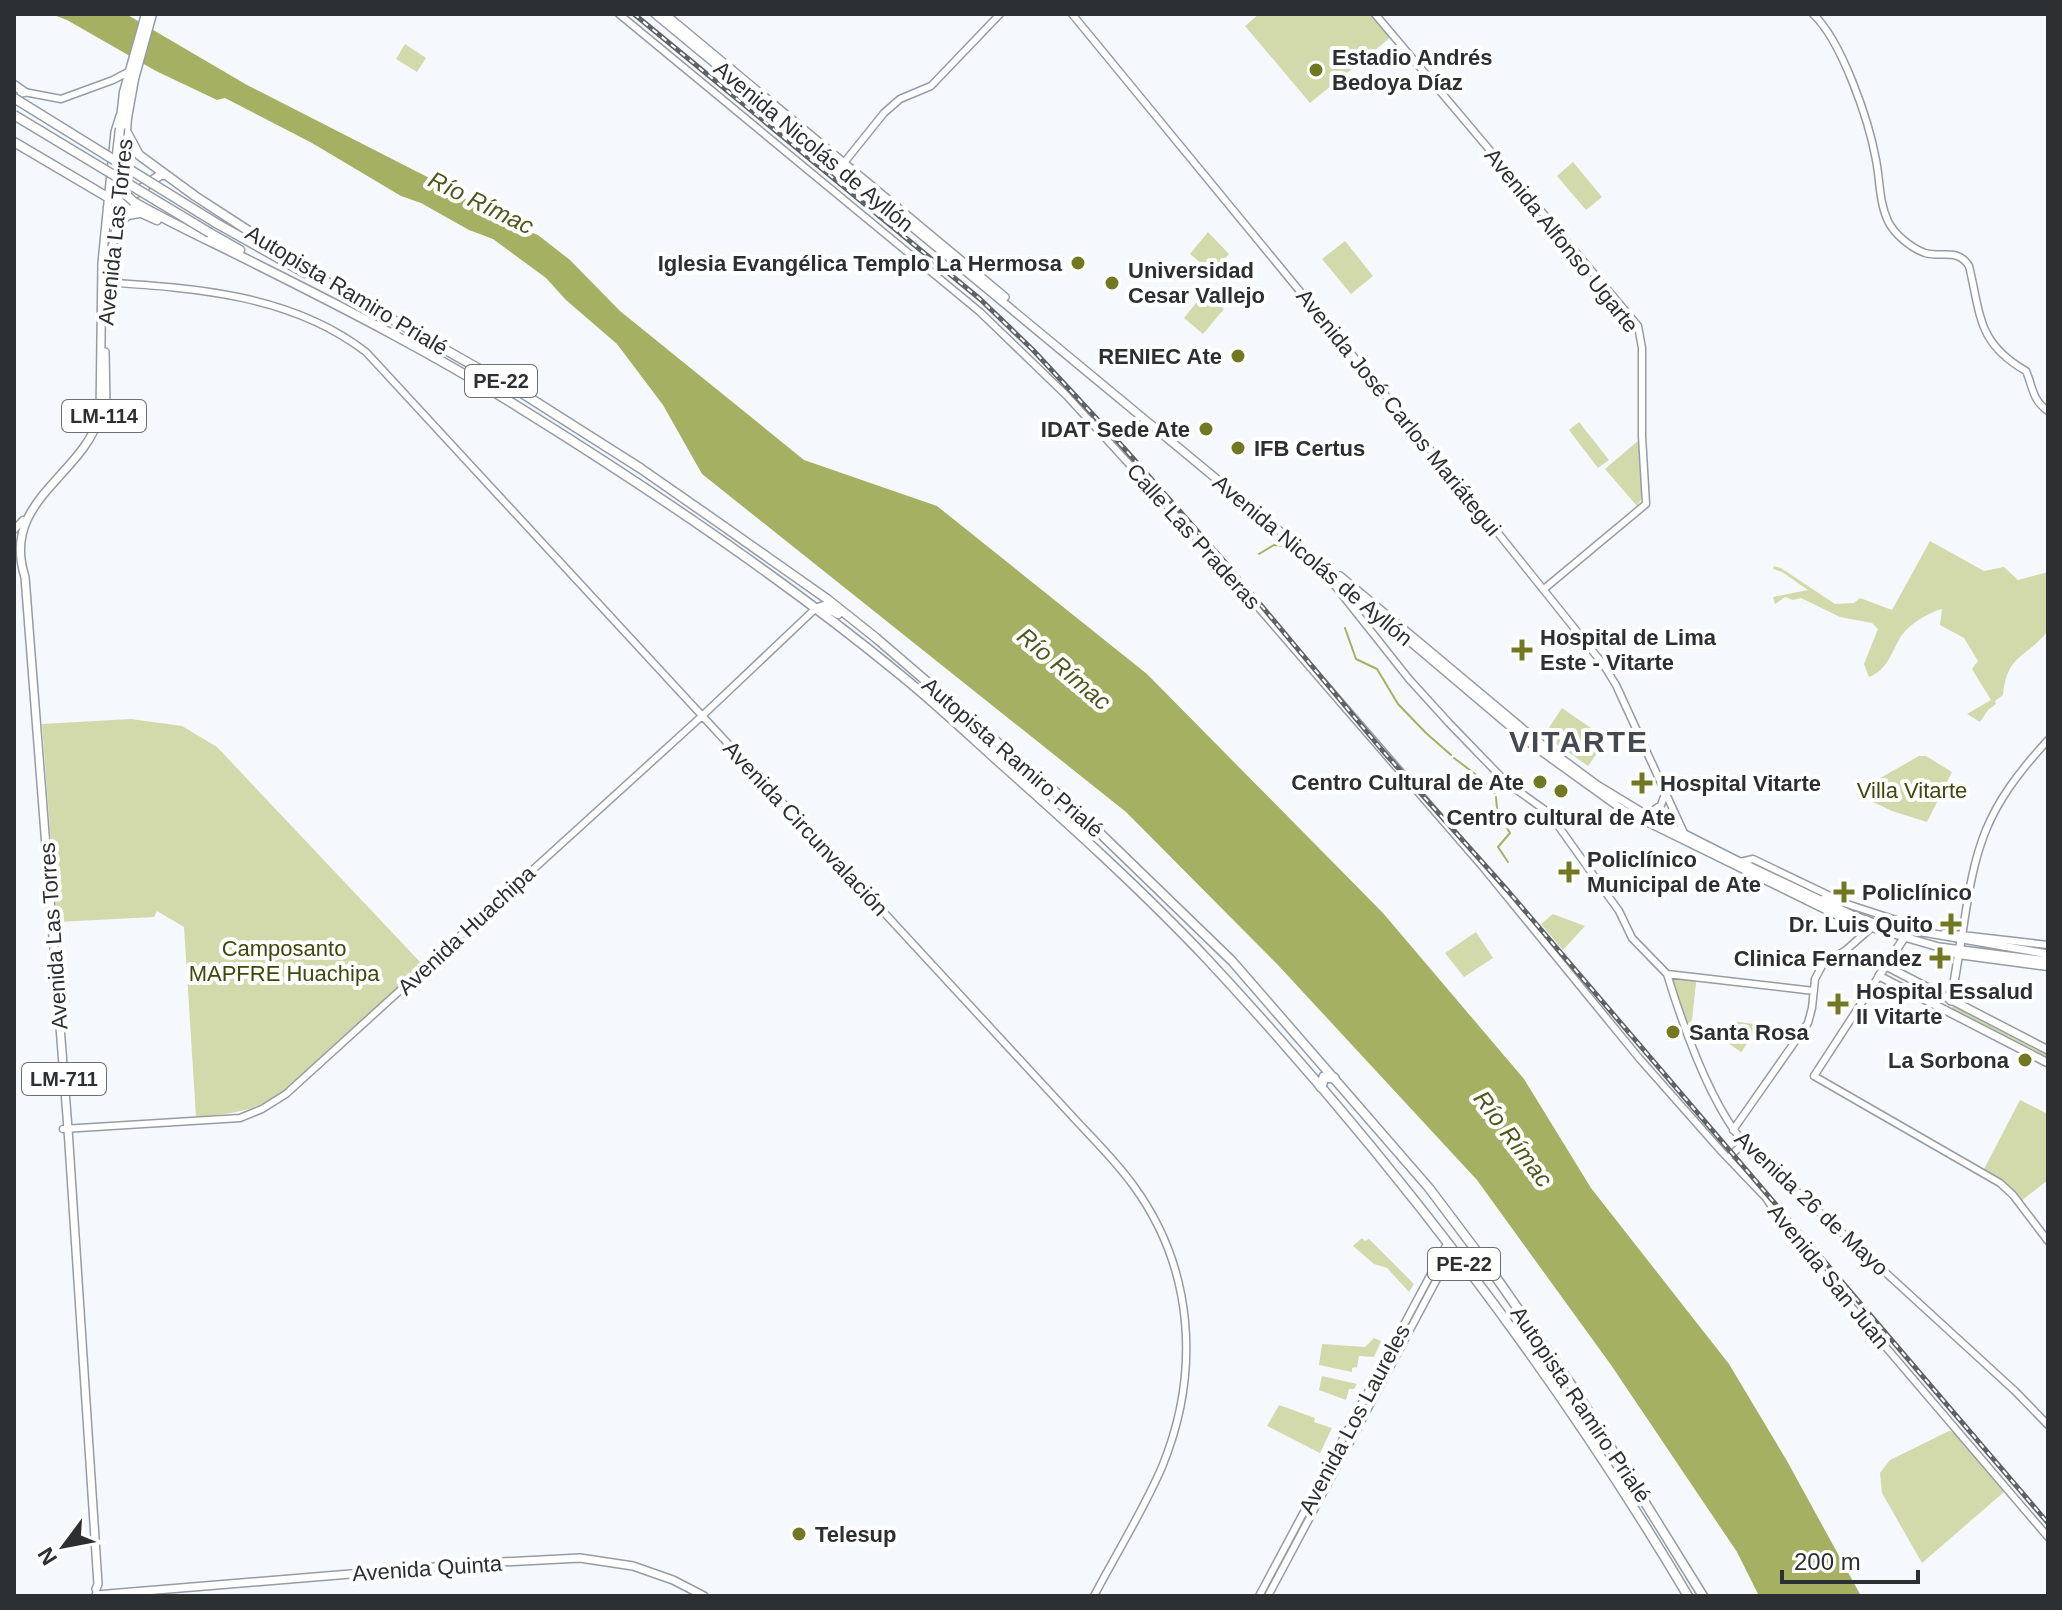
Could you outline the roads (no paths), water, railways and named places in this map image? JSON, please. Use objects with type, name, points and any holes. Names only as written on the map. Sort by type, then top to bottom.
[{"type":"highway","name":"Avenida Las Torres","points":[[121,114],[149,16]]},
{"type":"highway","points":[[14,85],[24,92]]},
{"type":"highway","name":"Avenida Las Torres","points":[[123,130],[127,94]]},
{"type":"highway","points":[[14,99],[216,223],[335,287]]},
{"type":"highway","name":"PE-22","points":[[121,114],[123,130]]},
{"type":"highway","points":[[14,115],[328,300]]},
{"type":"highway","name":"Autopista Ramiro Prialé","points":[[123,130],[139,155],[165,175],[335,287],[489,373],[640,468],[803,582],[876,638],[1074,808],[1232,961],[1429,1188],[1583,1403],[1703,1596]]},
{"type":"highway","name":"Autopista Ramiro Prialé","points":[[123,130],[117,179],[124,193],[134,202],[328,300],[517,406],[632,480],[815,609],[904,677],[1064,819],[1205,957],[1376,1150],[1519,1337],[1620,1485],[1688,1596]]},
{"type":"highway","points":[[14,142],[109,198],[122,199],[136,193],[158,176],[165,175]]},
{"type":"highway","points":[[122,199],[141,214],[260,266]]},
{"type":"highway","points":[[116,224],[128,215],[141,214]]},
{"type":"highway","points":[[815,609],[827,607],[876,638]]},
{"type":"highway","points":[[1321,1087],[1324,1077],[1334,1078]]},
{"type":"highway","points":[[1519,1337],[1529,1338],[1531,1328]]},
{"type":"main road","name":"Avenida Nicolás de Ayllón","points":[[655,14],[842,165]]},
{"type":"main road","name":"Avenida Nicolás de Ayllón","points":[[665,14],[1530,743],[1623,810],[1832,914],[1939,947],[1960,944]]},
{"type":"main road","name":"Avenida Las Torres","points":[[96,1593],[65,1129],[25,642],[22,570],[16,534],[18,521],[85,445],[97,425],[101,404],[109,198],[115,132],[121,114]]},
{"type":"main road","name":"Avenida Las Torres","points":[[18,521],[89,447],[101,424],[106,391],[104,282],[122,199],[123,130]]},
{"type":"main road","name":"Avenida Nicolás de Ayllón","points":[[891,206],[1582,775],[1647,815],[1740,862],[1877,924],[1937,933],[1960,944],[2048,961]]},
{"type":"main road","points":[[1815,897],[1842,902]]},
{"type":"main road","points":[[1904,938],[1879,976],[2048,1063]]},
{"type":"main road","points":[[2020,963],[2005,951],[2021,942]]},
{"type":"main road","points":[[1948,1011],[1960,944]]},
{"type":"main road","name":"Avenida Nicolás de Ayllón","points":[[2005,951],[2048,954]]},
{"type":"main road","points":[[1886,966],[2048,1050]]},
{"type":"main road","name":"Avenida Quinta","points":[[96,1593],[580,1558],[633,1566],[673,1580],[704,1596]]},
{"type":"street","name":"Calle Las Praderas","points":[[619,14],[860,211],[980,312],[1042,370],[1226,570],[1482,866],[1606,1018]]},
{"type":"street","points":[[842,165],[884,113],[900,99],[931,86],[1000,14]]},
{"type":"street","name":"Avenida José Carlos Mariátegui","points":[[1072,14],[1544,589],[1616,685],[1684,833]]},
{"type":"street","name":"Avenida Alfonso Ugarte","points":[[1375,14],[1638,326],[1642,348],[1646,504],[1544,589]]},
{"type":"street","points":[[1813,14],[1835,41],[1860,106],[1891,226],[1907,243],[1925,253],[1956,254],[1964,259],[1969,266],[1983,329],[1989,340],[2013,365],[2026,371],[2033,395],[2039,405],[2048,411]]},
{"type":"street","points":[[14,99],[24,92],[61,99],[132,70]]},
{"type":"street","points":[[104,84],[127,94]]},
{"type":"street","name":"Avenida Circunvalación","points":[[104,282],[178,288],[261,301],[309,319],[356,344],[387,373],[1114,1162],[1155,1219],[1170,1251],[1181,1285],[1187,1326],[1186,1373],[1178,1421],[1161,1469],[1094,1596]]},
{"type":"street","points":[[1315,561],[1409,679],[1449,723],[1507,783],[1549,813],[1619,911],[1632,938],[1667,974],[1814,991]]},
{"type":"street","name":"Avenida Huachipa","points":[[65,1129],[230,1119],[262,1109],[286,1094],[702,716],[815,609]]},
{"type":"street","points":[[1960,944],[1972,868],[1987,823],[2008,787],[2048,740]]},
{"type":"street","points":[[1647,815],[1661,805],[1665,794]]},
{"type":"street","points":[[1740,862],[1753,859],[1842,902],[1937,933]]},
{"type":"street","points":[[1733,1130],[1811,1017],[1815,979],[1824,963],[1846,950],[1871,928]]},
{"type":"street","points":[[1960,944],[2021,942],[2048,945]]},
{"type":"street","points":[[1960,944],[2020,963],[2048,967]]},
{"type":"street","name":"Avenida 26 de Mayo","points":[[1667,974],[1696,1052],[1733,1130],[2048,1425]]},
{"type":"street","points":[[1879,976],[1814,1076],[2000,1183],[2018,1201],[2047,1240]]},
{"type":"street","name":"Avenida San Juan","points":[[1606,1018],[1766,1198],[1791,1236],[2048,1537]]},
{"type":"street","points":[[1728,1158],[1744,1143]]},
{"type":"street","name":"Avenida Los Laureles","points":[[1259,1596],[1451,1246]]},
{"type":"street","name":"Avenida Los Laureles","points":[[1268,1596],[1451,1246]]},
{"type":"water","name":"Río Rímac","points":[[51,14],[126,14],[247,85],[445,186],[500,221],[538,235],[570,260],[620,311],[804,460],[937,506],[1147,674],[1383,913],[1524,1079],[1591,1188],[1729,1364],[1787,1461],[1861,1596],[1759,1596],[1737,1552],[1611,1365],[1477,1180],[1277,964],[1126,812],[702,474],[663,405],[617,344],[566,300],[546,278],[493,239],[401,196],[312,143],[225,98],[217,100],[156,71]]},
{"type":"waterway","points":[[1259,554],[1274,545],[1285,546]]},
{"type":"waterway","points":[[1345,628],[1356,659],[1377,669],[1398,704],[1451,755]]},
{"type":"waterway","points":[[1454,758],[1483,780],[1494,793]]},
{"type":"waterway","points":[[1496,797],[1498,820],[1510,833],[1498,847],[1508,862]]},
{"type":"waterway","points":[[362,1596],[405,1596]]},
{"type":"railway","points":[[634,14],[980,299],[1033,350],[1230,568],[1382,750],[1508,891],[2048,1523]]},
{"type":"place","name":"Estadio Andrés Bedoya Díaz","points":[[1316,70]]},
{"type":"place","name":"Iglesia Evangélica Templo La Hermosa","points":[[1078,263]]},
{"type":"place","name":"Universidad Cesar Vallejo","points":[[1112,283]]},
{"type":"place","name":"RENIEC Ate","points":[[1238,356]]},
{"type":"place","name":"IDAT Sede Ate","points":[[1206,429]]},
{"type":"place","name":"IFB Certus","points":[[1238,448]]},
{"type":"place","name":"Hospital de Lima Este - Vitarte","points":[[1522,650]]},
{"type":"place","name":"Centro Cultural de Ate","points":[[1540,782]]},
{"type":"place","name":"Hospital Vitarte","points":[[1642,783]]},
{"type":"place","name":"Centro cultural de Ate","points":[[1561,791]]},
{"type":"place","name":"Policlínico Municipal de Ate","points":[[1569,872]]},
{"type":"place","name":"Policlínico","points":[[1844,892]]},
{"type":"place","name":"Dr. Luis Quito","points":[[1951,924]]},
{"type":"place","name":"Clinica Fernandez","points":[[1940,958]]},
{"type":"place","name":"Hospital Essalud II Vitarte","points":[[1838,1004]]},
{"type":"place","name":"Santa Rosa","points":[[1673,1032]]},
{"type":"place","name":"La Sorbona","points":[[2025,1060]]},
{"type":"place","name":"Telesup","points":[[799,1534]]},
{"type":"district","name":"VITARTE","points":[[1579,742]]},
{"type":"park label","name":"Villa Vitarte","points":[[1912,790]]},
{"type":"park label","name":"Camposanto MAPFRE Huachipa","points":[[284,960]]}]
